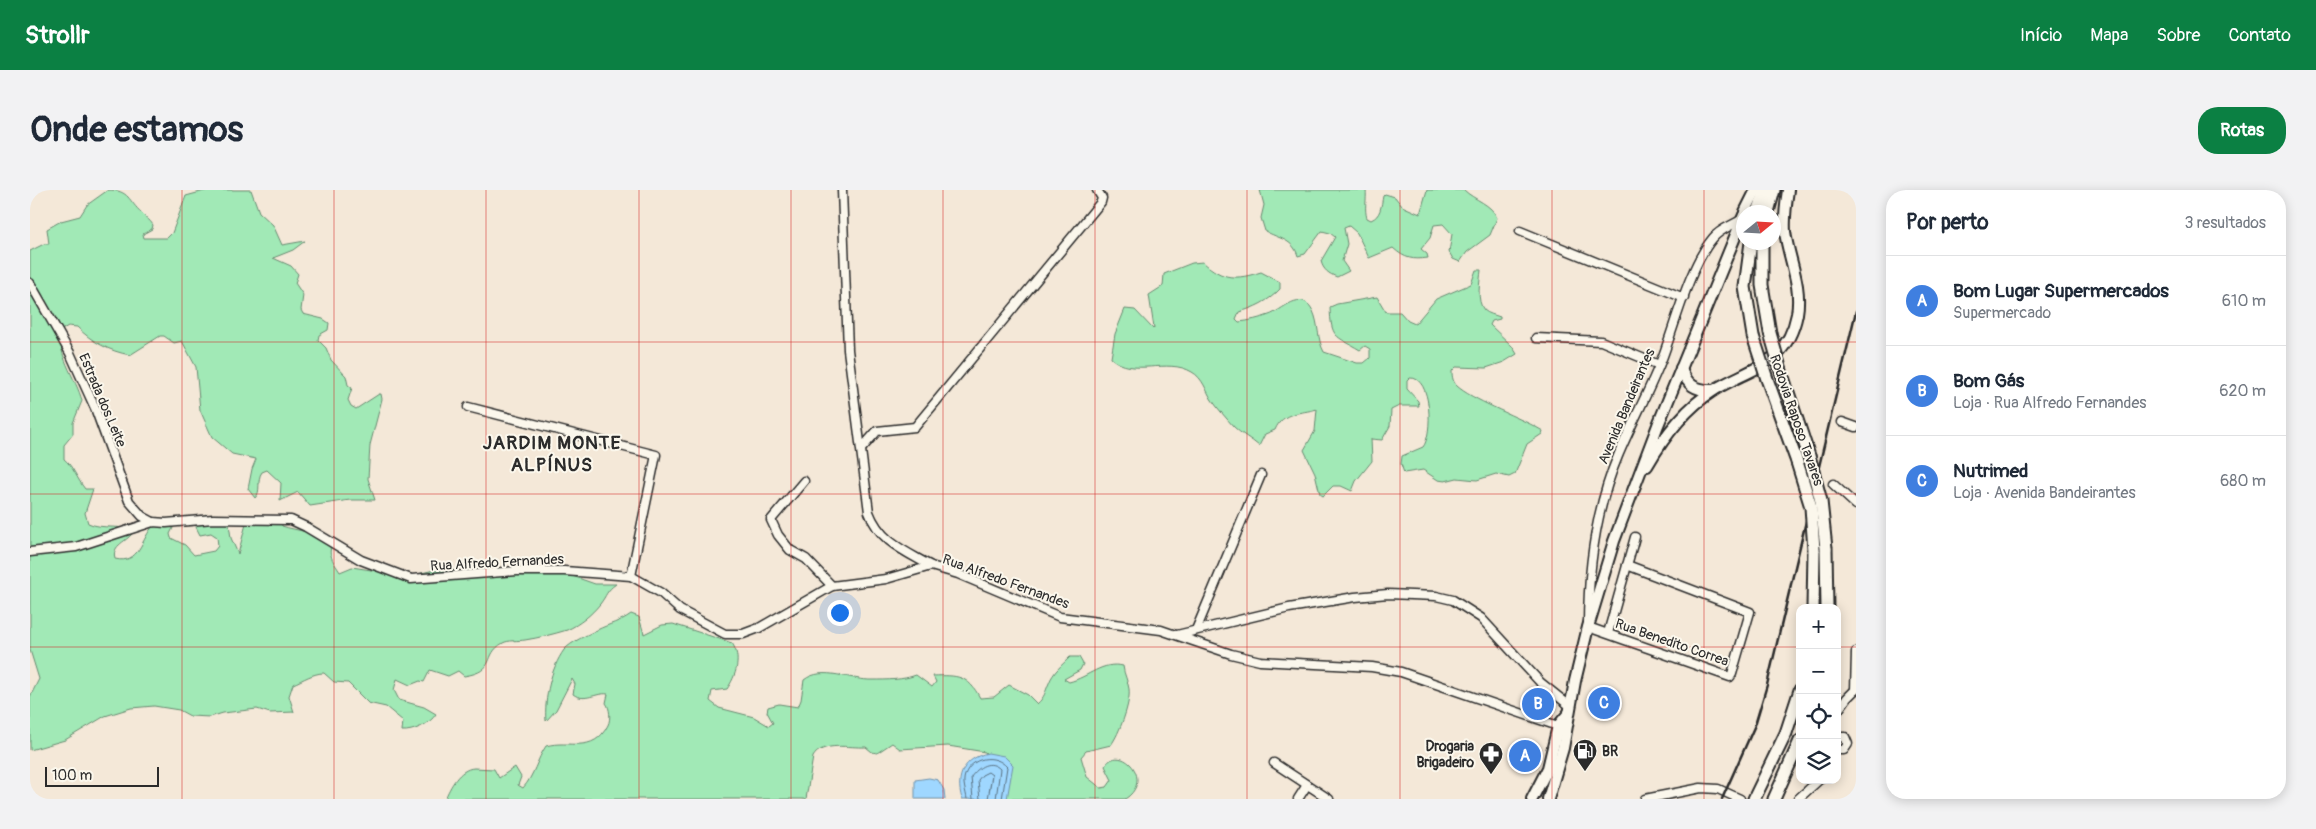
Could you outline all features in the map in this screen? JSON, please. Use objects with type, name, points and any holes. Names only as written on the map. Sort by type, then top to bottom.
[{"type":"highway","points":[[1761,205],[1766,190]]},
{"type":"highway","points":[[1770,205],[1774,190]]},
{"type":"highway","name":"Rodovia Raposo Tavares","points":[[1750,250],[1745,287],[1753,336],[1766,379],[1797,462],[1811,507],[1814,550],[1813,604]]},
{"type":"highway","name":"Rodovia Raposo Tavares","points":[[1762,250],[1762,285],[1770,333],[1809,456],[1821,501],[1826,548],[1827,604]]},
{"type":"highway","points":[[1754,799],[1786,733],[1799,694]]},
{"type":"highway","points":[[1774,798],[1796,750]]},
{"type":"main road","name":"Avenida Bandeirantes","points":[[1748,205],[1756,190]]},
{"type":"main road","name":"Avenida Bandeirantes","points":[[1632,493],[1663,438],[1714,390],[1759,368],[1773,358],[1792,332],[1797,313],[1798,294],[1785,232],[1788,190]]},
{"type":"main road","name":"Avenida Bandeirantes","points":[[1547,799],[1563,748],[1569,710],[1588,627],[1614,541],[1736,233]]},
{"type":"main road","points":[[1681,368],[1685,380],[1693,388],[1702,391],[1714,390]]},
{"type":"main road","name":"Avenida Bandeirantes","points":[[1533,798],[1548,768],[1558,726],[1569,710]]},
{"type":"street","points":[[842,190],[848,350],[862,448],[866,496],[874,525],[887,539],[931,566]]},
{"type":"street","points":[[862,448],[877,431],[915,427],[1101,202],[1102,198],[1097,190]]},
{"type":"street","name":"Avenida Bandeirantes","points":[[1588,627],[1588,585],[1602,510],[1617,458],[1659,365],[1700,259],[1713,238],[1736,220]]},
{"type":"street","points":[[1520,231],[1684,298]]},
{"type":"street","name":"Estrada dos Leite","points":[[30,283],[70,353],[95,408],[129,501],[137,511],[153,522]]},
{"type":"street","points":[[1536,338],[1601,341],[1659,365]]},
{"type":"street","points":[[468,407],[656,454],[631,576]]},
{"type":"street","points":[[1842,422],[1856,428]]},
{"type":"street","points":[[1196,630],[1261,475]]},
{"type":"street","points":[[804,481],[771,520],[772,525],[790,550],[806,559],[832,586]]},
{"type":"street","points":[[1833,484],[1856,505]]},
{"type":"street","name":"Rua Alfredo Fernandes","points":[[30,552],[76,547],[112,537],[153,522],[213,519],[291,520],[360,560],[411,579],[517,571],[564,571],[631,576],[662,593],[680,610],[725,634],[743,634],[759,628],[832,586],[886,579],[931,566],[958,574],[1060,616],[1152,629],[1177,635],[1231,654],[1260,661],[1372,667],[1401,672],[1558,726]]},
{"type":"street","points":[[1608,633],[1635,537]]},
{"type":"street","name":"Rua Benedito Correa","points":[[1588,627],[1730,677],[1751,614],[1748,610],[1627,565]]},
{"type":"street","points":[[1177,635],[1289,608],[1355,597],[1388,594],[1445,598],[1453,600],[1481,618],[1540,682],[1569,710]]},
{"type":"street","points":[[1841,706],[1856,690],[1856,652]]},
{"type":"street","points":[[1841,737],[1845,737],[1852,746]]},
{"type":"street","points":[[1274,763],[1329,799]]},
{"type":"street","points":[[1798,799],[1815,784]]},
{"type":"street","points":[[1298,799],[1307,785]]},
{"type":"street","points":[[1646,799],[1701,788],[1718,790],[1740,799]]},
{"type":"street","points":[[1533,798],[1547,799]]},
{"type":"green space","points":[[108,190],[115,190],[125,194],[152,223],[152,229],[143,234],[144,238],[167,238],[172,233],[186,196],[208,190],[251,190],[259,212],[273,225],[282,245],[305,241],[293,250],[273,258],[291,266],[298,274],[295,283],[303,295],[301,310],[303,314],[323,319],[329,323],[328,330],[319,335],[318,340],[326,348],[331,360],[346,376],[348,385],[352,388],[348,400],[351,406],[356,409],[379,394],[381,394],[382,399],[370,445],[368,479],[375,500],[350,500],[310,506],[298,492],[280,501],[281,483],[267,470],[260,475],[258,493],[255,498],[248,489],[256,459],[232,454],[212,437],[200,410],[196,367],[182,341],[174,343],[164,336],[160,336],[130,355],[108,348],[89,337],[77,327],[68,326],[63,329],[61,346],[82,401],[73,423],[73,434],[64,445],[64,459],[85,489],[93,489],[85,513],[88,523],[134,531],[115,550],[115,559],[123,560],[135,554],[154,525],[174,526],[170,534],[171,538],[185,545],[194,555],[214,551],[218,546],[217,537],[211,533],[200,535],[196,527],[199,519],[206,514],[210,519],[229,524],[231,538],[238,554],[246,524],[269,521],[281,522],[282,526],[313,534],[325,540],[330,546],[330,554],[340,572],[352,567],[409,576],[434,570],[487,571],[521,567],[547,567],[595,584],[616,584],[608,591],[600,604],[585,619],[567,630],[503,643],[493,653],[486,667],[475,674],[464,676],[458,671],[448,676],[430,670],[424,682],[420,681],[410,685],[397,679],[394,690],[399,700],[424,707],[436,714],[426,724],[411,730],[402,731],[403,721],[386,707],[368,703],[348,683],[334,682],[324,673],[320,673],[293,684],[289,696],[294,712],[270,713],[257,709],[223,713],[210,717],[190,716],[179,710],[154,706],[131,708],[105,716],[65,740],[30,750],[30,697],[39,679],[30,650],[30,251],[44,244],[49,244],[47,229],[61,221],[80,216],[87,205]]},
{"type":"green space","points":[[1260,190],[1366,190],[1366,215],[1371,220],[1379,213],[1385,194],[1395,197],[1402,206],[1420,214],[1427,190],[1464,190],[1491,209],[1497,218],[1490,235],[1467,252],[1460,262],[1453,259],[1449,252],[1452,234],[1443,224],[1434,225],[1430,238],[1421,249],[1427,254],[1428,258],[1418,259],[1405,257],[1393,248],[1369,258],[1357,233],[1349,226],[1344,228],[1347,244],[1342,261],[1349,271],[1337,277],[1331,275],[1323,267],[1321,261],[1335,237],[1330,233],[1322,231],[1305,254],[1298,256],[1293,246],[1285,240],[1265,231],[1261,218],[1264,205]]},
{"type":"green space","points":[[1203,262],[1217,272],[1230,277],[1261,272],[1280,282],[1280,289],[1271,297],[1256,306],[1239,312],[1236,319],[1239,322],[1274,313],[1291,302],[1303,301],[1313,311],[1324,352],[1357,363],[1364,363],[1370,358],[1370,349],[1365,346],[1360,350],[1336,335],[1333,331],[1330,307],[1377,297],[1386,312],[1400,312],[1408,321],[1415,324],[1436,299],[1471,284],[1476,270],[1481,270],[1479,291],[1482,306],[1487,312],[1500,317],[1500,319],[1492,321],[1490,325],[1512,346],[1517,354],[1504,362],[1486,368],[1456,367],[1452,371],[1454,381],[1457,386],[1472,396],[1534,426],[1543,431],[1542,434],[1527,444],[1515,474],[1509,477],[1496,474],[1477,480],[1457,478],[1445,481],[1438,480],[1423,470],[1404,473],[1401,464],[1402,456],[1423,447],[1426,441],[1429,419],[1423,386],[1417,380],[1410,378],[1407,381],[1407,389],[1418,401],[1419,406],[1399,406],[1391,410],[1390,426],[1382,440],[1371,439],[1372,461],[1356,481],[1352,491],[1341,486],[1333,486],[1323,496],[1320,494],[1315,473],[1304,450],[1315,431],[1317,409],[1287,416],[1278,424],[1275,430],[1265,434],[1259,446],[1234,427],[1214,403],[1199,378],[1192,372],[1172,366],[1129,367],[1111,358],[1115,334],[1125,309],[1135,310],[1153,329],[1149,295],[1163,286],[1164,274],[1192,263]]},
{"type":"green space","points":[[631,614],[639,617],[644,634],[662,625],[673,624],[732,643],[737,655],[735,673],[727,689],[712,691],[710,701],[719,708],[754,717],[769,726],[773,723],[767,712],[768,707],[779,704],[798,707],[804,680],[820,674],[864,680],[900,679],[916,675],[932,687],[936,682],[933,676],[955,676],[971,685],[980,698],[994,697],[1009,685],[1028,695],[1037,704],[1043,697],[1053,675],[1070,657],[1079,657],[1083,664],[1080,670],[1064,679],[1069,682],[1102,668],[1115,665],[1123,666],[1129,695],[1124,718],[1117,734],[1111,745],[1086,751],[1081,757],[1087,777],[1101,788],[1107,787],[1112,780],[1105,766],[1111,760],[1118,758],[1126,761],[1136,773],[1137,782],[1134,791],[1125,799],[990,799],[993,762],[985,752],[948,746],[900,749],[892,743],[877,753],[872,752],[866,747],[845,746],[830,747],[817,752],[813,757],[806,799],[445,799],[452,784],[460,775],[474,768],[494,769],[499,778],[515,767],[521,777],[518,785],[523,788],[546,746],[588,743],[602,734],[610,720],[606,703],[608,694],[577,697],[573,694],[575,684],[572,679],[556,710],[546,721],[549,684],[559,657],[567,647],[584,636]]},
{"type":"water","points":[[988,753],[1004,756],[1013,765],[1007,799],[962,799],[960,783],[963,769],[973,759]]},
{"type":"water","points":[[929,778],[938,780],[944,790],[945,799],[915,799],[915,780]]},
{"type":"railway","points":[[1722,799],[1755,725],[1767,685],[1856,311]]},
{"type":"place","name":"Nutrimed","points":[[1604,703]]},
{"type":"place","name":"Bom Gás","points":[[1538,704]]},
{"type":"place","name":"Bom Lugar Supermercados","points":[[1525,756]]},
{"type":"place","name":"BR","points":[[1585,772]]},
{"type":"place","name":"Drogaria Brigadeiro","points":[[1491,775]]},
{"type":"district","name":"JARDIM MONTE ALPÍNUS","points":[[552,453]]}]
